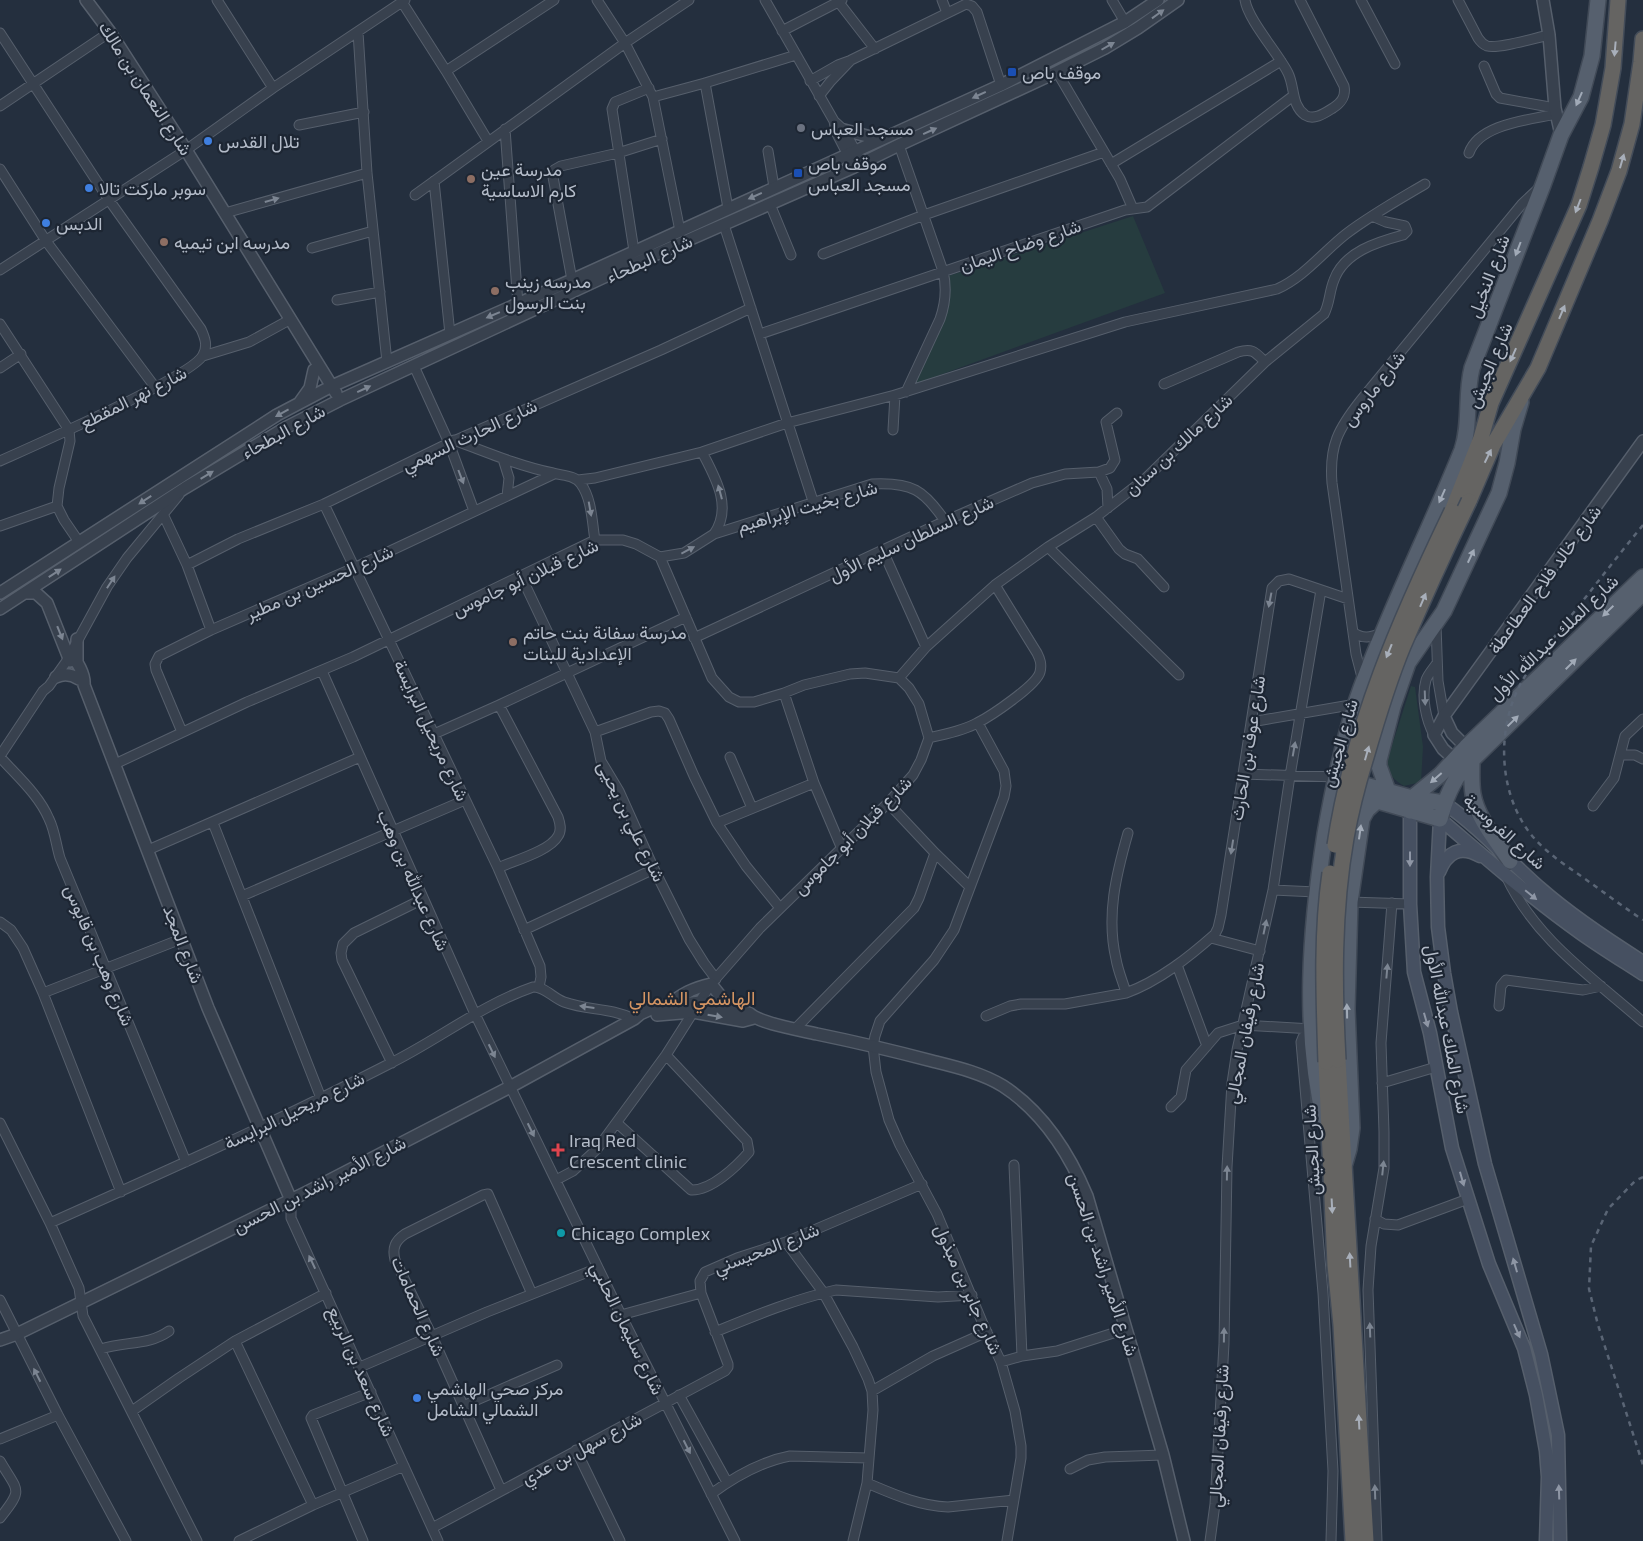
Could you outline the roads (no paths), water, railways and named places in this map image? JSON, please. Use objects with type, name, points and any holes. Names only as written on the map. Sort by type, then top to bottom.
[{"type":"highway","name":"شارع الجيش","points":[[1353,1541],[1329,1140],[1320,1067],[1326,906],[1341,803],[1368,706],[1420,577],[1452,511],[1474,436],[1492,403],[1579,205],[1603,125],[1613,68],[1618,0]]},
{"type":"highway","name":"شارع الجيش","points":[[1366,1541],[1345,1164],[1320,1067],[1334,990],[1338,902],[1346,837],[1355,796],[1380,708],[1403,647],[1493,445],[1525,392],[1542,358],[1600,222],[1619,171],[1632,124],[1643,38]]},
{"type":"main road","name":"شارع النخيل","points":[[1320,1067],[1312,1031],[1311,962],[1316,892],[1334,783],[1363,681],[1460,455],[1474,436],[1468,394],[1472,368],[1524,213],[1543,185],[1561,134],[1581,97],[1592,56],[1598,0]]},
{"type":"main road","points":[[1345,1164],[1350,1149],[1352,1128],[1347,1009],[1350,902],[1362,819],[1364,812],[1383,796],[1379,760],[1393,706],[1408,663],[1419,645],[1436,625],[1452,596],[1499,493],[1513,429],[1525,392]]},
{"type":"main road","name":"شارع الملك عبدالله الأول","points":[[1560,1541],[1558,1435],[1540,1354],[1485,1164],[1451,1012],[1438,927],[1437,877],[1440,819],[1444,803],[1469,753],[1643,577]]},
{"type":"main road","name":"شارع الملك عبدالله الأول","points":[[1546,1541],[1548,1477],[1546,1451],[1541,1415],[1528,1358],[1498,1288],[1452,1148],[1430,1033],[1414,972],[1410,904],[1411,804],[1454,759],[1469,753],[1643,593]]},
{"type":"main road","points":[[1469,753],[1471,782],[1477,807],[1507,868]]},
{"type":"main road","name":"شارع الفروسية","points":[[1334,783],[1411,804],[1440,819],[1493,864],[1507,868],[1568,912],[1643,962]]},
{"type":"main road","name":"شارع الفروسية","points":[[1411,804],[1444,803],[1461,816],[1507,868],[1583,935],[1643,974]]},
{"type":"main road","points":[[1437,877],[1446,859],[1455,852],[1475,854],[1493,864]]},
{"type":"main road","points":[[1528,1358],[1540,1354]]},
{"type":"street","name":"شارع النعمان بن مالك","points":[[86,0],[110,32],[186,150],[314,357],[337,402]]},
{"type":"street","points":[[218,0],[273,88]]},
{"type":"street","points":[[446,71],[554,0]]},
{"type":"street","points":[[597,0],[625,43],[651,93],[680,231]]},
{"type":"street","points":[[415,195],[625,43],[689,0]]},
{"type":"street","points":[[765,0],[834,121],[844,130],[857,134],[874,138],[888,137]]},
{"type":"street","points":[[942,0],[947,13]]},
{"type":"street","points":[[1112,0],[1131,23]]},
{"type":"street","name":"شارع البطحاء","points":[[0,609],[185,488],[285,428],[602,278],[858,165],[1057,72],[1131,23],[1158,0]]},
{"type":"street","name":"شارع البطحاء","points":[[0,593],[255,429],[299,403],[888,137],[1178,0]]},
{"type":"street","points":[[1245,0],[1254,20],[1292,82],[1293,96],[1302,113],[1313,118],[1338,104],[1346,93],[1300,0]]},
{"type":"street","points":[[1361,0],[1395,64]]},
{"type":"street","points":[[1458,0],[1478,38],[1487,46],[1498,46],[1549,35]]},
{"type":"street","points":[[1543,0],[1549,35],[1555,111],[1561,134]]},
{"type":"street","points":[[0,270],[186,150],[273,88],[403,1],[488,141]]},
{"type":"street","points":[[782,31],[839,1],[875,49]]},
{"type":"street","points":[[810,81],[838,64],[875,49],[966,4],[974,8],[978,15],[1001,85]]},
{"type":"street","points":[[0,106],[110,32]]},
{"type":"street","points":[[358,32],[373,231],[387,362]]},
{"type":"street","name":"شارع نهر المقطع","points":[[0,33],[109,200],[201,329],[206,346],[203,356],[191,367],[69,430],[0,461]]},
{"type":"street","points":[[634,251],[612,105],[615,102],[651,93],[705,83],[796,54]]},
{"type":"street","points":[[819,96],[826,85],[851,60]]},
{"type":"street","points":[[1112,164],[1281,62]]},
{"type":"street","points":[[1484,66],[1496,94],[1500,98],[1555,111]]},
{"type":"street","points":[[1057,72],[1112,164],[1133,209]]},
{"type":"street","points":[[705,83],[728,208]]},
{"type":"street","name":"شارع وضاح اليمان","points":[[760,334],[1119,212],[1147,207],[1155,203],[1293,96]]},
{"type":"street","points":[[1469,153],[1475,141],[1486,132],[1555,111]]},
{"type":"street","points":[[299,125],[364,112]]},
{"type":"street","points":[[834,121],[836,132],[852,153]]},
{"type":"street","points":[[505,129],[518,304]]},
{"type":"street","points":[[844,130],[858,165]]},
{"type":"street","points":[[572,280],[553,178],[554,170],[561,166],[618,154],[662,139]]},
{"type":"street","points":[[899,145],[943,271],[946,290],[944,308],[906,392]]},
{"type":"street","points":[[768,150],[774,187]]},
{"type":"street","points":[[822,254],[924,215],[1104,152]]},
{"type":"street","points":[[0,169],[46,240],[155,387]]},
{"type":"street","points":[[225,213],[368,173]]},
{"type":"street","points":[[434,181],[450,334]]},
{"type":"street","points":[[451,441],[578,480],[595,478],[702,452],[787,423],[906,392],[1125,322],[1277,289],[1296,278],[1326,250],[1372,216],[1425,184]]},
{"type":"street","points":[[770,204],[791,255]]},
{"type":"street","name":"شارع ماروس","points":[[1363,681],[1357,663],[1331,465],[1338,433],[1361,400],[1524,213]]},
{"type":"street","name":"شارع مالك بن سنان","points":[[900,678],[926,647],[995,585],[1096,517],[1146,478],[1265,362],[1324,314],[1328,307],[1334,280],[1346,262],[1370,246],[1403,235],[1407,231],[1405,226],[1386,222],[1372,216]]},
{"type":"street","points":[[724,225],[813,501]]},
{"type":"street","points":[[312,248],[373,231]]},
{"type":"street","points":[[337,300],[380,292]]},
{"type":"street","name":"شارع الحارث السهمي","points":[[187,565],[238,539],[324,504],[451,441],[661,350],[751,308]]},
{"type":"street","points":[[203,356],[249,342],[291,319]]},
{"type":"street","points":[[0,324],[69,430],[70,441],[59,488],[57,506],[79,542]]},
{"type":"street","points":[[1164,384],[1248,349],[1254,351],[1265,362]]},
{"type":"street","points":[[0,368],[21,354]]},
{"type":"street","points":[[299,403],[310,388],[314,370],[312,363],[314,357]]},
{"type":"street","points":[[414,366],[451,441],[474,512]]},
{"type":"street","name":"شارع النعمان بن مالك","points":[[314,370],[329,388]]},
{"type":"street","points":[[893,430],[895,395]]},
{"type":"street","points":[[1108,508],[1107,489],[1099,472],[1110,468],[1114,464],[1115,460],[1106,425],[1107,420],[1116,413]]},
{"type":"street","name":"شارع خالد فلاح العطاعطة","points":[[1434,735],[1444,716],[1472,688],[1643,441]]},
{"type":"street","points":[[702,452],[722,498],[719,527],[714,534]]},
{"type":"street","points":[[503,458],[509,478],[507,496]]},
{"type":"street","name":"شارع السلطان سليم الأول","points":[[694,638],[945,521],[1032,483],[1049,477],[1099,472]]},
{"type":"street","name":"شارع الحسين بن مطير","points":[[182,732],[156,670],[156,659],[164,652],[356,567],[554,474]]},
{"type":"street","points":[[578,480],[588,498],[595,540]]},
{"type":"street","name":"شارع بخيت الإبراهيم","points":[[660,557],[684,553],[714,534],[813,501],[859,487],[884,483],[905,486],[922,493],[930,499],[945,521]]},
{"type":"street","points":[[0,757],[43,691],[66,662],[107,587],[127,558],[185,488]]},
{"type":"street","name":"شارع مريحيل البرايسة","points":[[50,1223],[121,1192],[321,1098],[392,1063],[475,1014],[536,987],[541,972],[498,868],[356,567],[324,504]]},
{"type":"street","points":[[0,526],[57,506]]},
{"type":"street","points":[[163,514],[187,565],[211,630]]},
{"type":"street","points":[[1096,517],[1119,549],[1125,554],[1138,559],[1164,587]]},
{"type":"street","name":"شارع قبلان أبو جاموس","points":[[115,764],[182,732],[390,640],[595,540],[623,540],[636,544],[660,557]]},
{"type":"street","points":[[1048,548],[1179,675]]},
{"type":"street","points":[[883,551],[926,647]]},
{"type":"street","points":[[660,557],[712,678],[729,697],[739,702],[754,702],[804,685],[850,674],[865,673],[900,678],[919,704],[929,738],[964,729],[978,723],[1034,683],[1040,673],[1041,662],[1037,653],[995,585]]},
{"type":"street","name":"شارع علي بن يحيى","points":[[522,576],[595,732],[601,761],[619,790],[654,869],[689,939],[714,981]]},
{"type":"street","name":"شارع عوف بن الحارث","points":[[1211,938],[1220,922],[1272,588],[1279,581],[1290,579],[1348,599]]},
{"type":"street","name":"شارع رفيفان المجالي","points":[[1210,1541],[1215,1504],[1224,1344],[1230,1099],[1234,1066],[1273,890],[1321,590]]},
{"type":"street","name":"شارع المجد","points":[[26,592],[36,593],[48,602],[115,764],[208,1008],[291,1200]]},
{"type":"street","points":[[434,734],[567,674],[686,617]]},
{"type":"street","points":[[1436,625],[1439,690],[1444,716],[1452,734],[1469,753]]},
{"type":"street","points":[[1353,632],[1367,638],[1383,632]]},
{"type":"street","points":[[77,639],[77,664]]},
{"type":"street","points":[[43,691],[47,681],[64,657],[69,654]]},
{"type":"street","name":"شارع المجد","points":[[69,654],[84,677],[82,682]]},
{"type":"street","points":[[1437,664],[1428,676],[1425,687],[1426,715],[1434,735],[1454,759]]},
{"type":"street","name":"شارع عبدالله بن وهب","points":[[322,671],[392,831],[510,1087]]},
{"type":"street","points":[[56,677],[70,675],[82,682]]},
{"type":"street","points":[[784,693],[814,782],[842,849]]},
{"type":"street","points":[[1251,722],[1356,704]]},
{"type":"street","points":[[498,868],[545,848],[559,835],[561,827],[558,817],[499,705]]},
{"type":"street","points":[[595,732],[650,712],[659,711],[665,713],[717,823],[746,866],[780,908]]},
{"type":"street","points":[[1593,806],[1614,778],[1625,736],[1643,719]]},
{"type":"street","name":"شارع جابر بن مبذول","points":[[978,723],[1004,771],[1006,786],[1004,797],[954,930],[934,960],[880,1021],[874,1046],[876,1072],[889,1120],[900,1145],[937,1214],[1001,1362],[1015,1411],[1021,1446],[1019,1472],[1008,1541]]},
{"type":"street","name":"شارع قبلان أبو جاموس","points":[[556,1180],[585,1161],[597,1149],[666,1055],[714,981],[780,908],[888,804],[913,775],[929,738]]},
{"type":"street","points":[[1621,755],[1635,755],[1643,760]]},
{"type":"street","name":"شارع وهب بن قابوس","points":[[0,757],[44,808],[60,858],[186,1162]]},
{"type":"street","points":[[148,850],[360,757]]},
{"type":"street","points":[[730,757],[752,808]]},
{"type":"street","name":"شارع الفروسية","points":[[1244,774],[1290,776],[1334,783]]},
{"type":"street","points":[[717,823],[814,782]]},
{"type":"street","points":[[242,896],[465,800]]},
{"type":"street","points":[[888,804],[970,888]]},
{"type":"street","points":[[213,823],[321,1098]]},
{"type":"street","points":[[1126,993],[1116,960],[1112,923],[1114,886],[1128,833]]},
{"type":"street","points":[[795,1029],[914,908],[935,854]]},
{"type":"street","points":[[1507,868],[1523,908],[1545,936],[1570,960],[1643,1022]]},
{"type":"street","points":[[524,930],[654,869]]},
{"type":"street","points":[[1273,890],[1316,892]]},
{"type":"street","points":[[392,1063],[342,960],[341,954],[343,944],[354,933],[423,899]]},
{"type":"street","points":[[1350,902],[1410,904]]},
{"type":"street","points":[[1377,1541],[1368,1290],[1371,1246],[1384,1161],[1381,1043],[1392,903]]},
{"type":"street","points":[[0,922],[18,938],[43,993],[121,1192]]},
{"type":"street","points":[[986,1016],[1021,1004],[1065,1004],[1126,993],[1146,984],[1177,965],[1211,938],[1260,951]]},
{"type":"street","points":[[43,993],[181,939]]},
{"type":"street","points":[[1177,965],[1207,1046]]},
{"type":"street","points":[[1499,1006],[1501,986],[1506,980],[1583,990],[1601,986]]},
{"type":"street","points":[[667,1006],[682,994],[714,981],[730,1008]]},
{"type":"street","points":[[536,987],[564,1002],[616,1011],[634,1020]]},
{"type":"street","name":"شارع الأمير راشد بن الحسن","points":[[0,1340],[16,1334],[291,1200],[510,1087],[634,1020],[648,1009],[700,1002],[749,1013],[754,1018],[795,1029],[874,1046],[978,1074],[1002,1085],[1019,1098],[1050,1130],[1071,1161],[1086,1196],[1163,1455],[1184,1541]]},
{"type":"street","name":"شارع الأمير راشد بن الحسن","points":[[634,1020],[638,1022],[654,1015],[693,1012],[743,1021],[754,1018]]},
{"type":"street","points":[[1170,1107],[1181,1097],[1183,1077],[1186,1070],[1218,1033],[1243,1024],[1312,1031]]},
{"type":"street","points":[[617,1123],[691,1190],[710,1185],[734,1168],[749,1152],[747,1141],[666,1055]]},
{"type":"street","points":[[1320,1067],[1323,1293],[1333,1471],[1331,1541]]},
{"type":"street","points":[[1382,1083],[1436,1067]]},
{"type":"street","name":"شارع سليمان الحلبي","points":[[510,1087],[621,1315],[735,1541]]},
{"type":"street","points":[[0,1123],[50,1223],[79,1288],[83,1316],[197,1541]]},
{"type":"street","points":[[1014,1166],[1022,1356]]},
{"type":"street","name":"شارع المحيسني","points":[[728,1367],[701,1293],[700,1281],[705,1272],[737,1258],[786,1242],[922,1184]]},
{"type":"street","name":"شارع الحمامات","points":[[501,1490],[432,1336],[395,1260],[394,1247],[398,1240],[406,1234],[486,1194],[489,1196],[532,1294]]},
{"type":"street","points":[[1375,1219],[1384,1224],[1398,1225],[1468,1199]]},
{"type":"street","name":"شارع سعد بن الربيع","points":[[291,1200],[291,1218],[438,1541]]},
{"type":"street","points":[[786,1242],[823,1292],[853,1347],[872,1391],[873,1410],[867,1484],[853,1541]]},
{"type":"street","points":[[360,1367],[598,1268]]},
{"type":"street","points":[[715,1332],[823,1292],[843,1289],[923,1297],[972,1295]]},
{"type":"street","points":[[132,1411],[235,1342],[326,1293]]},
{"type":"street","points":[[621,1315],[701,1293]]},
{"type":"street","points":[[0,1300],[58,1415],[126,1541]]},
{"type":"street","points":[[1001,1362],[1022,1356],[1057,1351],[1126,1329]]},
{"type":"street","points":[[101,1349],[154,1340],[169,1331]]},
{"type":"street","points":[[872,1391],[933,1356],[987,1332]]},
{"type":"street","points":[[235,1342],[313,1505]]},
{"type":"street","points":[[463,1406],[556,1365]]},
{"type":"street","name":"شارع سهل بن عدي","points":[[432,1528],[725,1371],[728,1367]]},
{"type":"street","points":[[363,1541],[311,1418],[313,1415],[371,1392]]},
{"type":"street","points":[[679,1396],[728,1482]]},
{"type":"street","points":[[0,1439],[58,1415]]},
{"type":"street","points":[[576,1450],[620,1541]]},
{"type":"street","points":[[1070,1469],[1088,1460],[1163,1455]]},
{"type":"street","points":[[711,1494],[728,1482],[779,1458],[790,1456],[869,1458]]},
{"type":"street","points":[[0,1461],[17,1493],[0,1518]]},
{"type":"street","points":[[239,1541],[256,1538],[313,1505],[404,1466]]},
{"type":"street","points":[[867,1484],[938,1507],[1014,1500]]},
{"type":"railway","points":[[1643,525],[1544,649],[1527,674],[1517,691],[1510,709],[1504,747],[1508,786],[1514,805],[1534,838],[1556,859],[1643,920]]},
{"type":"railway","points":[[1643,1177],[1635,1181],[1608,1209],[1591,1246],[1589,1289],[1598,1325],[1643,1465]]},
{"type":"place","name":"موقف باص","points":[[1012,72]]},
{"type":"place","name":"مسجد العباس","points":[[801,128]]},
{"type":"place","name":"تلال القدس","points":[[208,141]]},
{"type":"place","name":"موقف باص مسجد العباس","points":[[798,173]]},
{"type":"place","name":"مدرسة عين كارم الاساسية","points":[[471,179]]},
{"type":"place","name":"سوبر ماركت تالا","points":[[89,188]]},
{"type":"place","name":"الدبس","points":[[46,223]]},
{"type":"place","name":"مدرسه ابن تيميه","points":[[164,242]]},
{"type":"place","name":"مدرسه زينب بنت الرسول","points":[[495,291]]},
{"type":"place","name":"مدرسة سفانة بنت حاتم الإعدادية للبنات","points":[[513,642]]},
{"type":"place","name":"Iraq Red Crescent clinic","points":[[558,1150]]},
{"type":"place","name":"Chicago Complex","points":[[561,1233]]},
{"type":"place","name":"مركز صحي الهاشمي الشمالي الشامل","points":[[417,1398]]},
{"type":"district","name":"الهاشمي الشمالي","points":[[692,997]]}]
